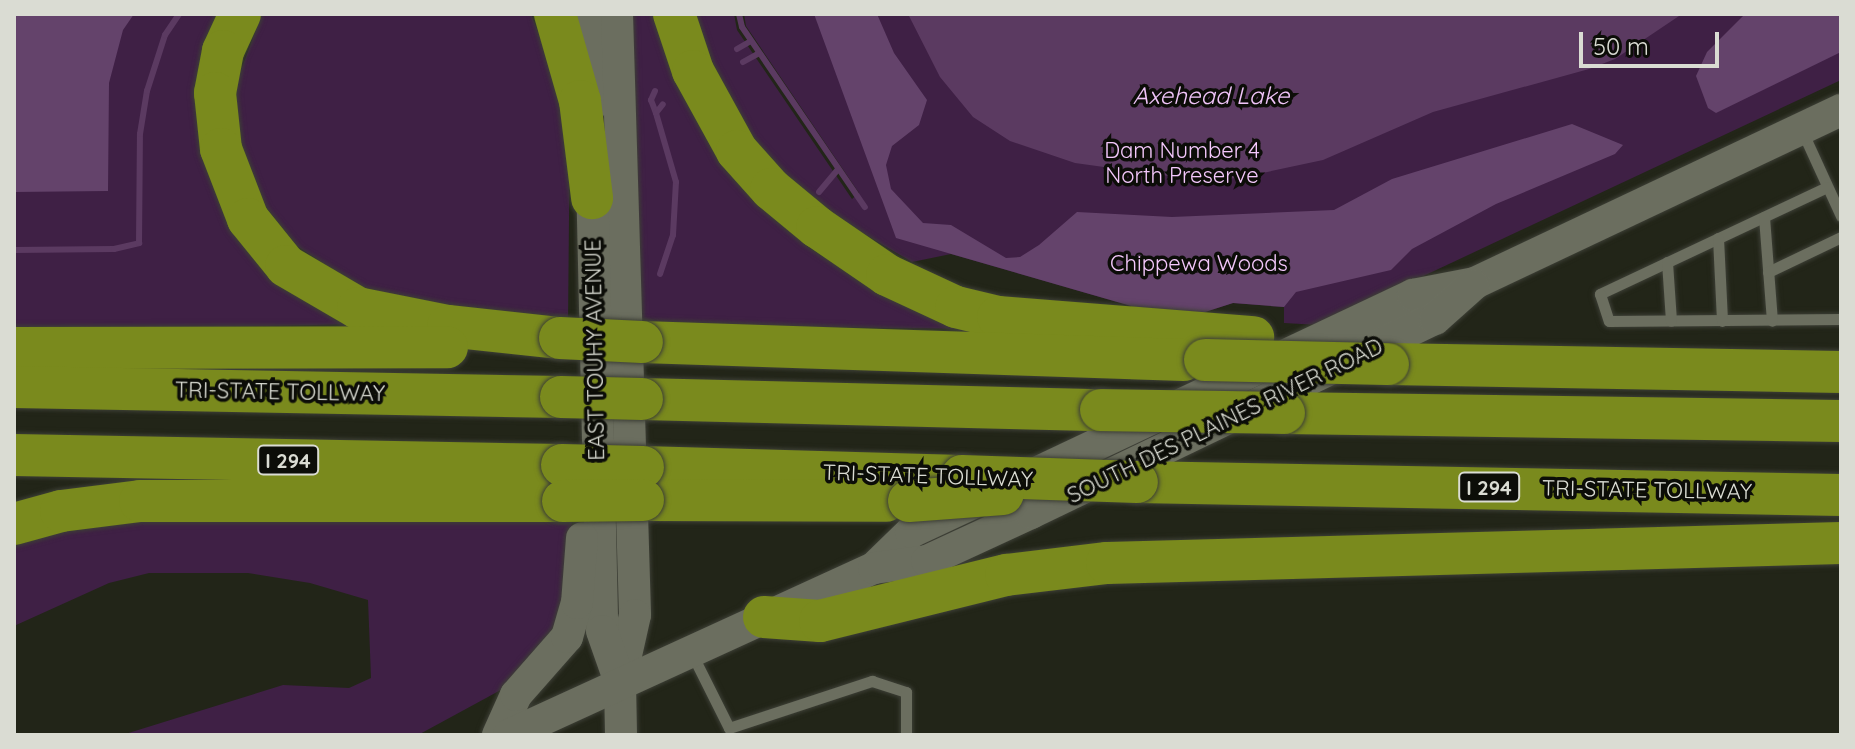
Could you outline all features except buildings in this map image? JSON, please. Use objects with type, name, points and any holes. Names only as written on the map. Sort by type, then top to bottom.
[{"type":"highway","points":[[240,14],[223,51],[215,93],[221,149],[248,219],[286,266],[331,297],[358,308],[436,325],[560,344]]},
{"type":"highway","points":[[555,14],[580,101],[592,198]]},
{"type":"highway","points":[[674,14],[693,71],[737,151],[771,189],[817,227],[887,275],[956,307],[998,317],[1253,337],[1399,358]]},
{"type":"highway","points":[[14,348],[560,344],[870,360],[972,354],[1205,360],[1399,358],[1563,366],[1841,372]]},
{"type":"highway","name":"TRI-STATE TOLLWAY","points":[[14,387],[1101,410],[1841,421]]},
{"type":"highway","name":"TRI-STATE TOLLWAY","points":[[14,455],[643,483],[962,476],[1074,482],[1841,495]]},
{"type":"highway","points":[[14,524],[61,511],[140,501],[575,481]]},
{"type":"highway","points":[[643,483],[909,501],[963,501],[1074,482]]},
{"type":"highway","points":[[764,617],[820,621],[1006,575],[1107,563],[1841,543]]},
{"type":"main road","name":"EAST TOUHY AVENUE","points":[[590,14],[592,198],[575,481],[602,631],[620,682]]},
{"type":"main road","name":"EAST TOUHY AVENUE","points":[[617,14],[635,615],[620,682],[621,735]]},
{"type":"main road","name":"SOUTH DES PLAINES RIVER ROAD","points":[[509,735],[874,568],[911,532],[1413,295],[1475,283],[1841,110]]},
{"type":"main road","points":[[498,735],[516,695],[567,637],[577,603],[581,541],[575,481]]},
{"type":"lane","points":[[1801,129],[1841,216]]},
{"type":"lane","points":[[1827,187],[1600,294],[1609,321],[1841,319]]},
{"type":"lane","points":[[1764,217],[1772,321]]},
{"type":"lane","points":[[1768,272],[1841,237]]},
{"type":"lane","points":[[1718,238],[1722,321]]},
{"type":"lane","points":[[1667,262],[1671,321]]},
{"type":"lane","points":[[690,650],[725,732],[872,681],[906,692],[906,735]]},
{"type":"lane","points":[[754,721],[754,735]]},
{"type":"green space","points":[[14,14],[226,14],[206,146],[364,324],[14,331]]},
{"type":"green space","points":[[14,14],[134,14],[123,30],[109,83],[108,191],[14,192]]},
{"type":"green space","points":[[262,14],[531,14],[570,113],[568,323],[436,305],[358,286],[297,246],[257,196],[237,137],[235,86]]},
{"type":"green space","points":[[628,14],[659,14],[779,222],[808,247],[879,292],[972,329],[638,325]]},
{"type":"green space","name":"Dam Number 4 North Preserve","points":[[692,14],[734,14],[737,30],[852,199],[859,193],[746,26],[744,14],[1841,14],[1841,80],[1319,325],[1284,323],[1284,307],[1233,303],[1202,313],[1138,308],[951,254],[912,262],[827,212],[766,159],[726,100]]},
{"type":"green space","name":"Chippewa Woods","points":[[814,14],[877,14],[894,53],[927,100],[919,125],[892,146],[886,165],[891,189],[923,223],[951,225],[1006,258],[1020,257],[1039,245],[1077,212],[1172,217],[1334,210],[1392,179],[1572,124],[1623,145],[1615,154],[1496,204],[1412,249],[1391,270],[1296,292],[1284,307],[1233,303],[1202,313],[1138,308],[896,238]]},
{"type":"green space","points":[[1745,14],[1841,14],[1841,52],[1716,113],[1708,108],[1696,76],[1707,52]]},
{"type":"green space","points":[[572,517],[570,584],[549,644],[512,684],[418,735],[122,735],[283,685],[349,688],[371,678],[368,600],[310,583],[248,573],[149,573],[109,583],[14,626],[14,546],[62,531],[121,522]]},
{"type":"water","name":"Axehead Lake","points":[[908,14],[1682,14],[1615,59],[1589,69],[1433,112],[1323,160],[1239,178],[1198,180],[1075,163],[1010,141],[973,117],[940,77]]},
{"type":"waterway","points":[[14,250],[114,249],[139,243],[140,134],[147,91],[165,35],[179,14]]},
{"type":"waterway","points":[[739,14],[742,27],[865,207]]},
{"type":"waterway","points":[[737,49],[751,41]]},
{"type":"waterway","points":[[743,62],[759,53]]},
{"type":"waterway","points":[[655,91],[651,100],[656,113]]},
{"type":"waterway","points":[[660,274],[673,235],[676,182],[656,113],[663,104]]},
{"type":"waterway","points":[[819,192],[838,169]]}]
